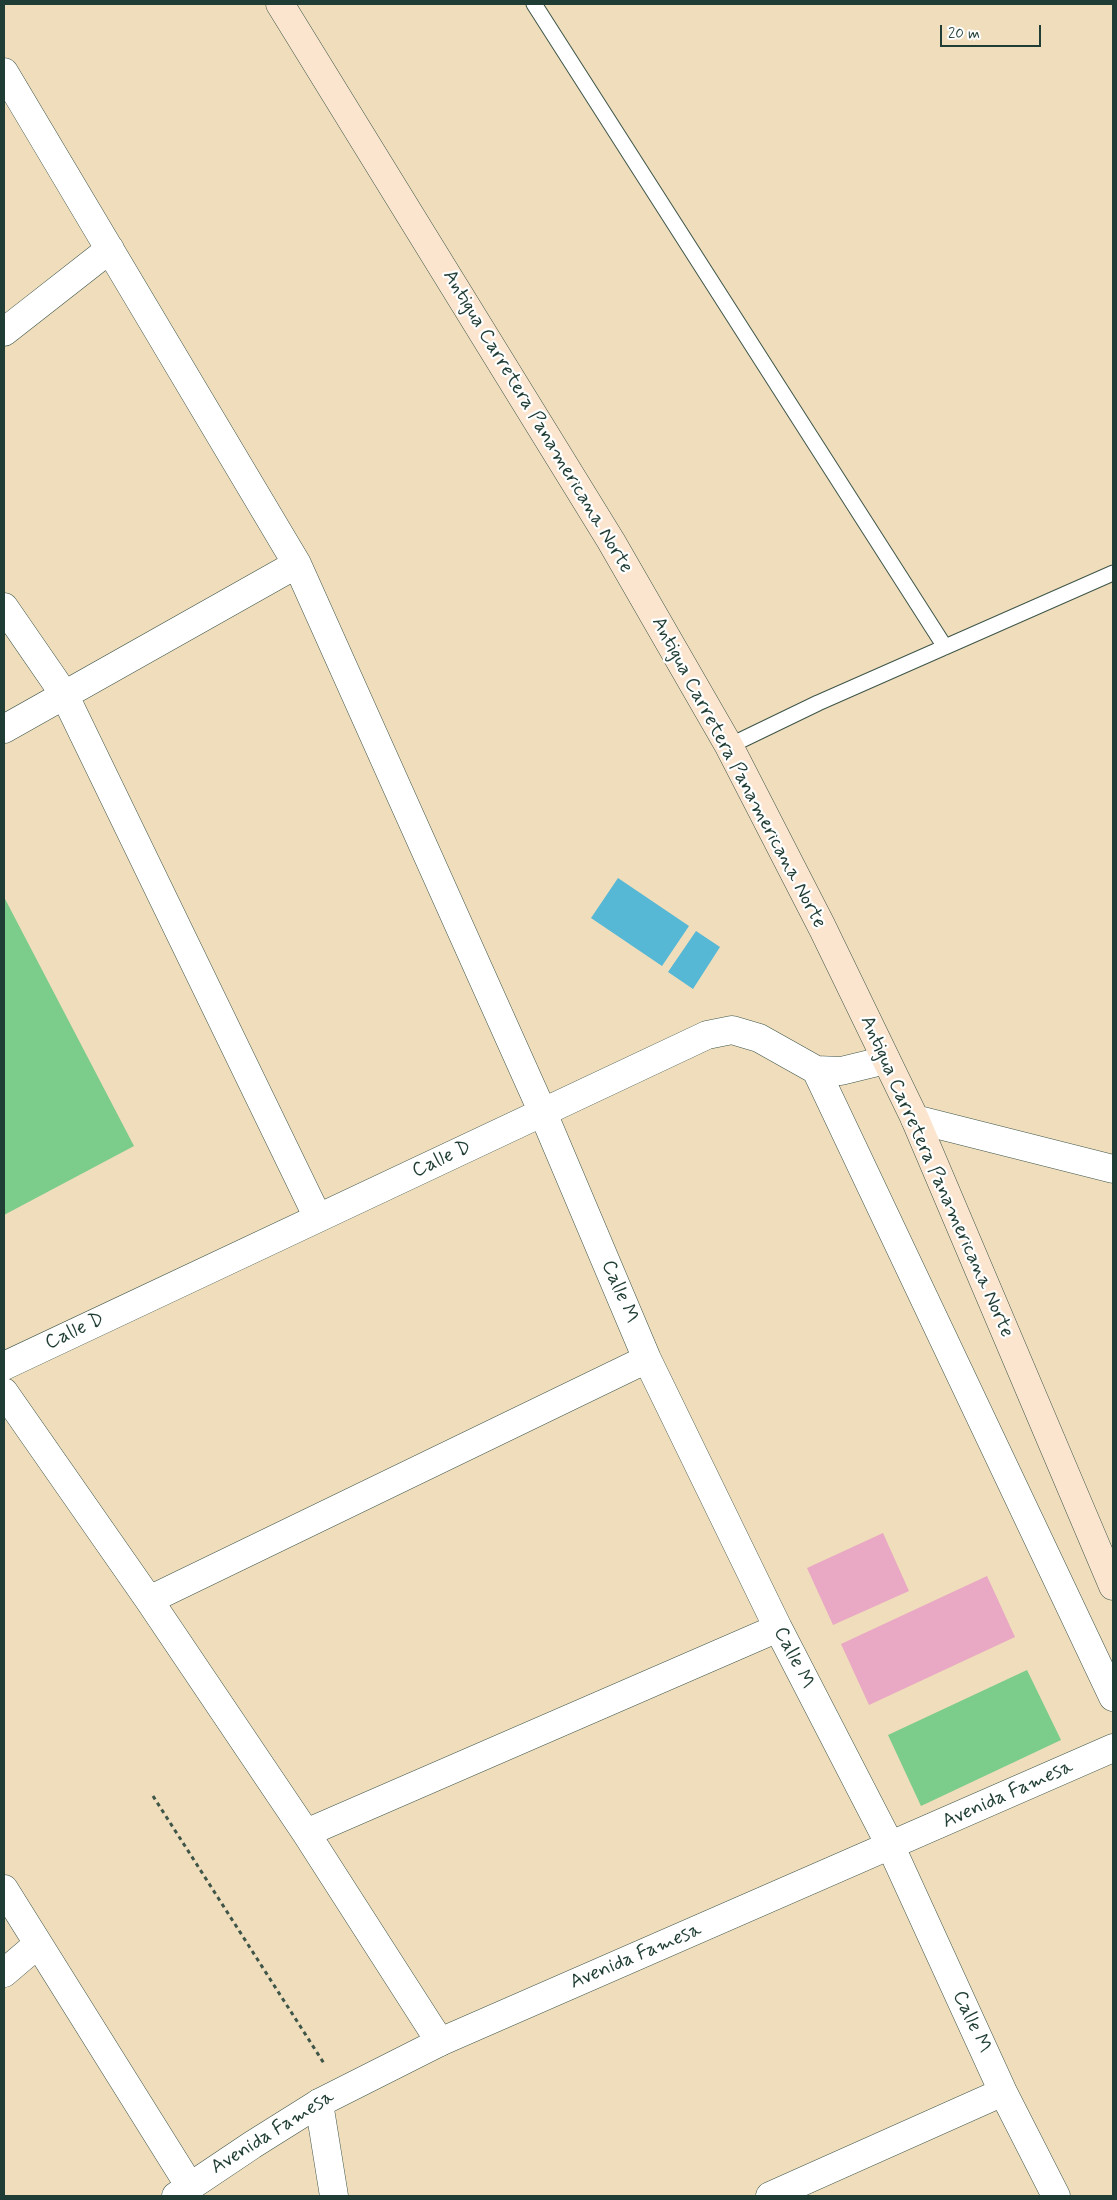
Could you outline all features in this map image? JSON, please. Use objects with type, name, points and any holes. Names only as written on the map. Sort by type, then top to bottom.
[{"type":"main road","name":"Antigua Carretera Panamericana Norte","points":[[280,4],[611,541],[729,746],[822,927],[915,1119],[1113,1586]]},
{"type":"street","name":"Calle M","points":[[4,72],[296,564],[543,1113],[647,1359],[778,1628],[890,1847],[1003,2092],[1056,2196]]},
{"type":"street","points":[[4,332],[110,249]]},
{"type":"street","points":[[4,729],[296,564]]},
{"type":"street","points":[[4,607],[64,694],[318,1218]]},
{"type":"street","name":"Calle D","points":[[4,1366],[707,1035],[732,1030],[759,1038],[816,1070],[841,1071],[886,1060]]},
{"type":"street","points":[[816,1070],[1113,1697]]},
{"type":"street","points":[[915,1119],[1113,1169]]},
{"type":"street","points":[[149,1600],[647,1359]]},
{"type":"street","points":[[4,1392],[149,1600],[306,1832],[440,2042]]},
{"type":"street","points":[[306,1832],[778,1628]]},
{"type":"street","name":"Avenida Famesa","points":[[183,2191],[318,2103],[440,2042],[1113,1748]]},
{"type":"street","points":[[4,1889],[183,2191]]},
{"type":"street","points":[[4,1973],[38,1944]]},
{"type":"street","points":[[770,2196],[1003,2092]]},
{"type":"street","points":[[318,2103],[334,2196]]},
{"type":"lane","points":[[534,4],[945,647]]},
{"type":"lane","points":[[729,746],[818,703],[1113,574]]},
{"type":"path","points":[[153,1796],[342,2090]]},
{"type":"green space","points":[[4,897],[134,1146],[4,1215]]},
{"type":"green space","points":[[1027,1670],[1061,1740],[921,1806],[888,1735]]},
{"type":"water","points":[[618,878],[689,926],[662,966],[591,918]]},
{"type":"water","points":[[696,931],[720,947],[693,989],[668,972]]},
{"type":"building","points":[[883,1533],[909,1591],[833,1625],[807,1568]]},
{"type":"building","points":[[987,1576],[1015,1637],[869,1705],[841,1644]]}]
